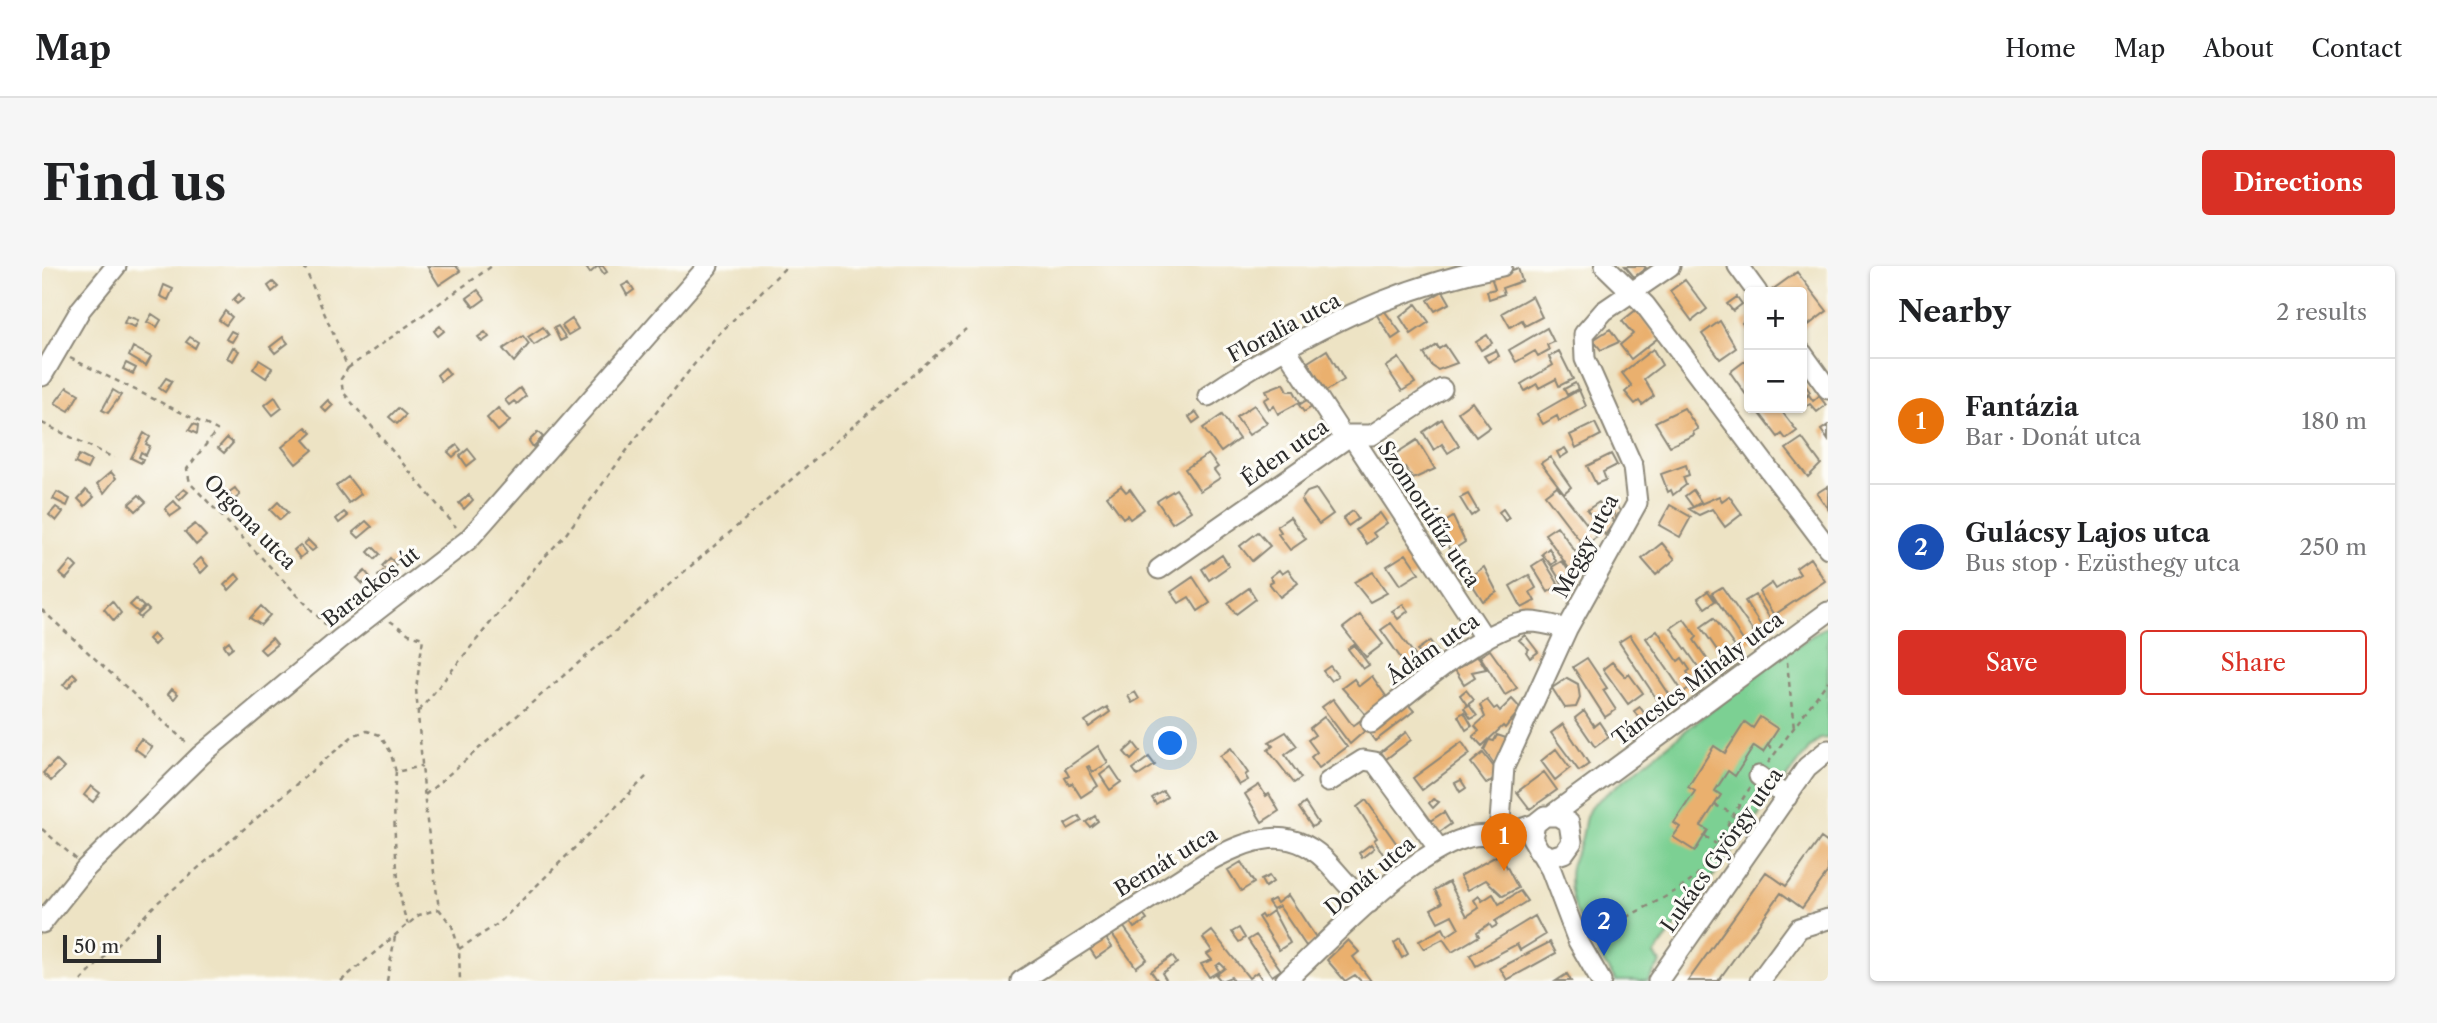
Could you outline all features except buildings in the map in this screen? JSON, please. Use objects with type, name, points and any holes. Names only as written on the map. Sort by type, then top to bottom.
[{"type":"street","points":[[42,376],[55,350],[82,309],[116,266]]},
{"type":"street","name":"Barackos út","points":[[42,923],[86,868],[201,755],[340,639],[468,540],[708,266]]},
{"type":"street","name":"Floralia utca","points":[[1208,396],[1286,349],[1414,288],[1502,266]]},
{"type":"street","points":[[1605,266],[1632,289],[1828,548]]},
{"type":"street","name":"Meggy utca","points":[[1499,835],[1504,767],[1567,629],[1637,503],[1637,481],[1633,467],[1585,359],[1584,334],[1592,322],[1632,289],[1670,266]]},
{"type":"street","points":[[1738,266],[1753,287]]},
{"type":"street","name":"Szomorúfűz utca","points":[[1286,349],[1342,435],[1351,435],[1485,639]]},
{"type":"street","points":[[1807,360],[1828,388]]},
{"type":"street","name":"Éden utca","points":[[1159,569],[1351,435],[1372,435],[1442,389]]},
{"type":"street","name":"Táncsics Mihály utca","points":[[1543,820],[1596,784],[1784,642],[1828,612]]},
{"type":"street","name":"Ádám utca","points":[[1371,723],[1425,680],[1485,639],[1529,622],[1567,629]]},
{"type":"street","name":"Lukács György utca","points":[[1658,981],[1807,767],[1828,750]]},
{"type":"street","points":[[1328,782],[1363,760],[1375,762],[1440,849]]},
{"type":"street","points":[[1759,776],[1787,797]]},
{"type":"street","name":"Táncsics Mihály utca","points":[[1572,829],[1580,808],[1596,784]]},
{"type":"street","points":[[1562,899],[1564,853],[1572,842],[1572,829],[1564,818],[1543,820],[1532,838],[1551,870],[1562,899],[1578,941],[1601,981]]},
{"type":"street","name":"Donát utca","points":[[1285,981],[1369,903],[1412,867],[1440,849],[1465,838],[1499,835],[1543,820]]},
{"type":"street","name":"Donát utca","points":[[1499,835],[1536,848]]},
{"type":"street","name":"Bernát utca","points":[[1021,981],[1205,863],[1235,847],[1258,839],[1295,839],[1320,856],[1348,888],[1369,903]]},
{"type":"street","points":[[1536,848],[1551,857],[1564,853]]},
{"type":"street","points":[[1760,981],[1799,928],[1828,919]]},
{"type":"path","points":[[304,266],[348,368]]},
{"type":"path","points":[[468,540],[346,398],[341,386],[348,368],[492,266]]},
{"type":"path","points":[[419,711],[512,595],[566,534],[636,438],[715,338],[787,266]]},
{"type":"path","points":[[425,794],[966,329]]},
{"type":"path","name":"Orgona utca","points":[[55,350],[217,430],[187,469],[190,483],[340,639]]},
{"type":"path","points":[[42,423],[114,458]]},
{"type":"path","points":[[42,610],[201,755]]},
{"type":"path","points":[[391,621],[408,634],[423,638],[416,689],[425,794],[439,909],[452,926],[459,948],[460,981]]},
{"type":"path","points":[[1784,642],[1794,729]]},
{"type":"path","points":[[1578,941],[1694,879],[1759,776],[1828,681]]},
{"type":"path","points":[[80,981],[156,904],[354,735],[367,731],[380,735],[390,751],[396,772],[399,877],[402,911],[408,924]]},
{"type":"path","points":[[1768,745],[1777,752]]},
{"type":"path","points":[[396,772],[422,766]]},
{"type":"path","points":[[459,948],[499,923],[648,775]]},
{"type":"path","points":[[1715,805],[1734,814]]},
{"type":"path","points":[[42,828],[86,868]]},
{"type":"path","points":[[1705,836],[1717,845]]},
{"type":"path","points":[[341,981],[419,915],[439,909]]},
{"type":"path","points":[[387,981],[395,935]]},
{"type":"green space","points":[[1828,625],[1828,738],[1820,739],[1809,749],[1654,955],[1661,962],[1648,981],[1616,981],[1583,927],[1572,898],[1571,867],[1589,810],[1737,690]]},
{"type":"place","name":"Fantázia","points":[[1504,871]]},
{"type":"place","name":"Gulácsy Lajos utca","points":[[1604,956]]}]
